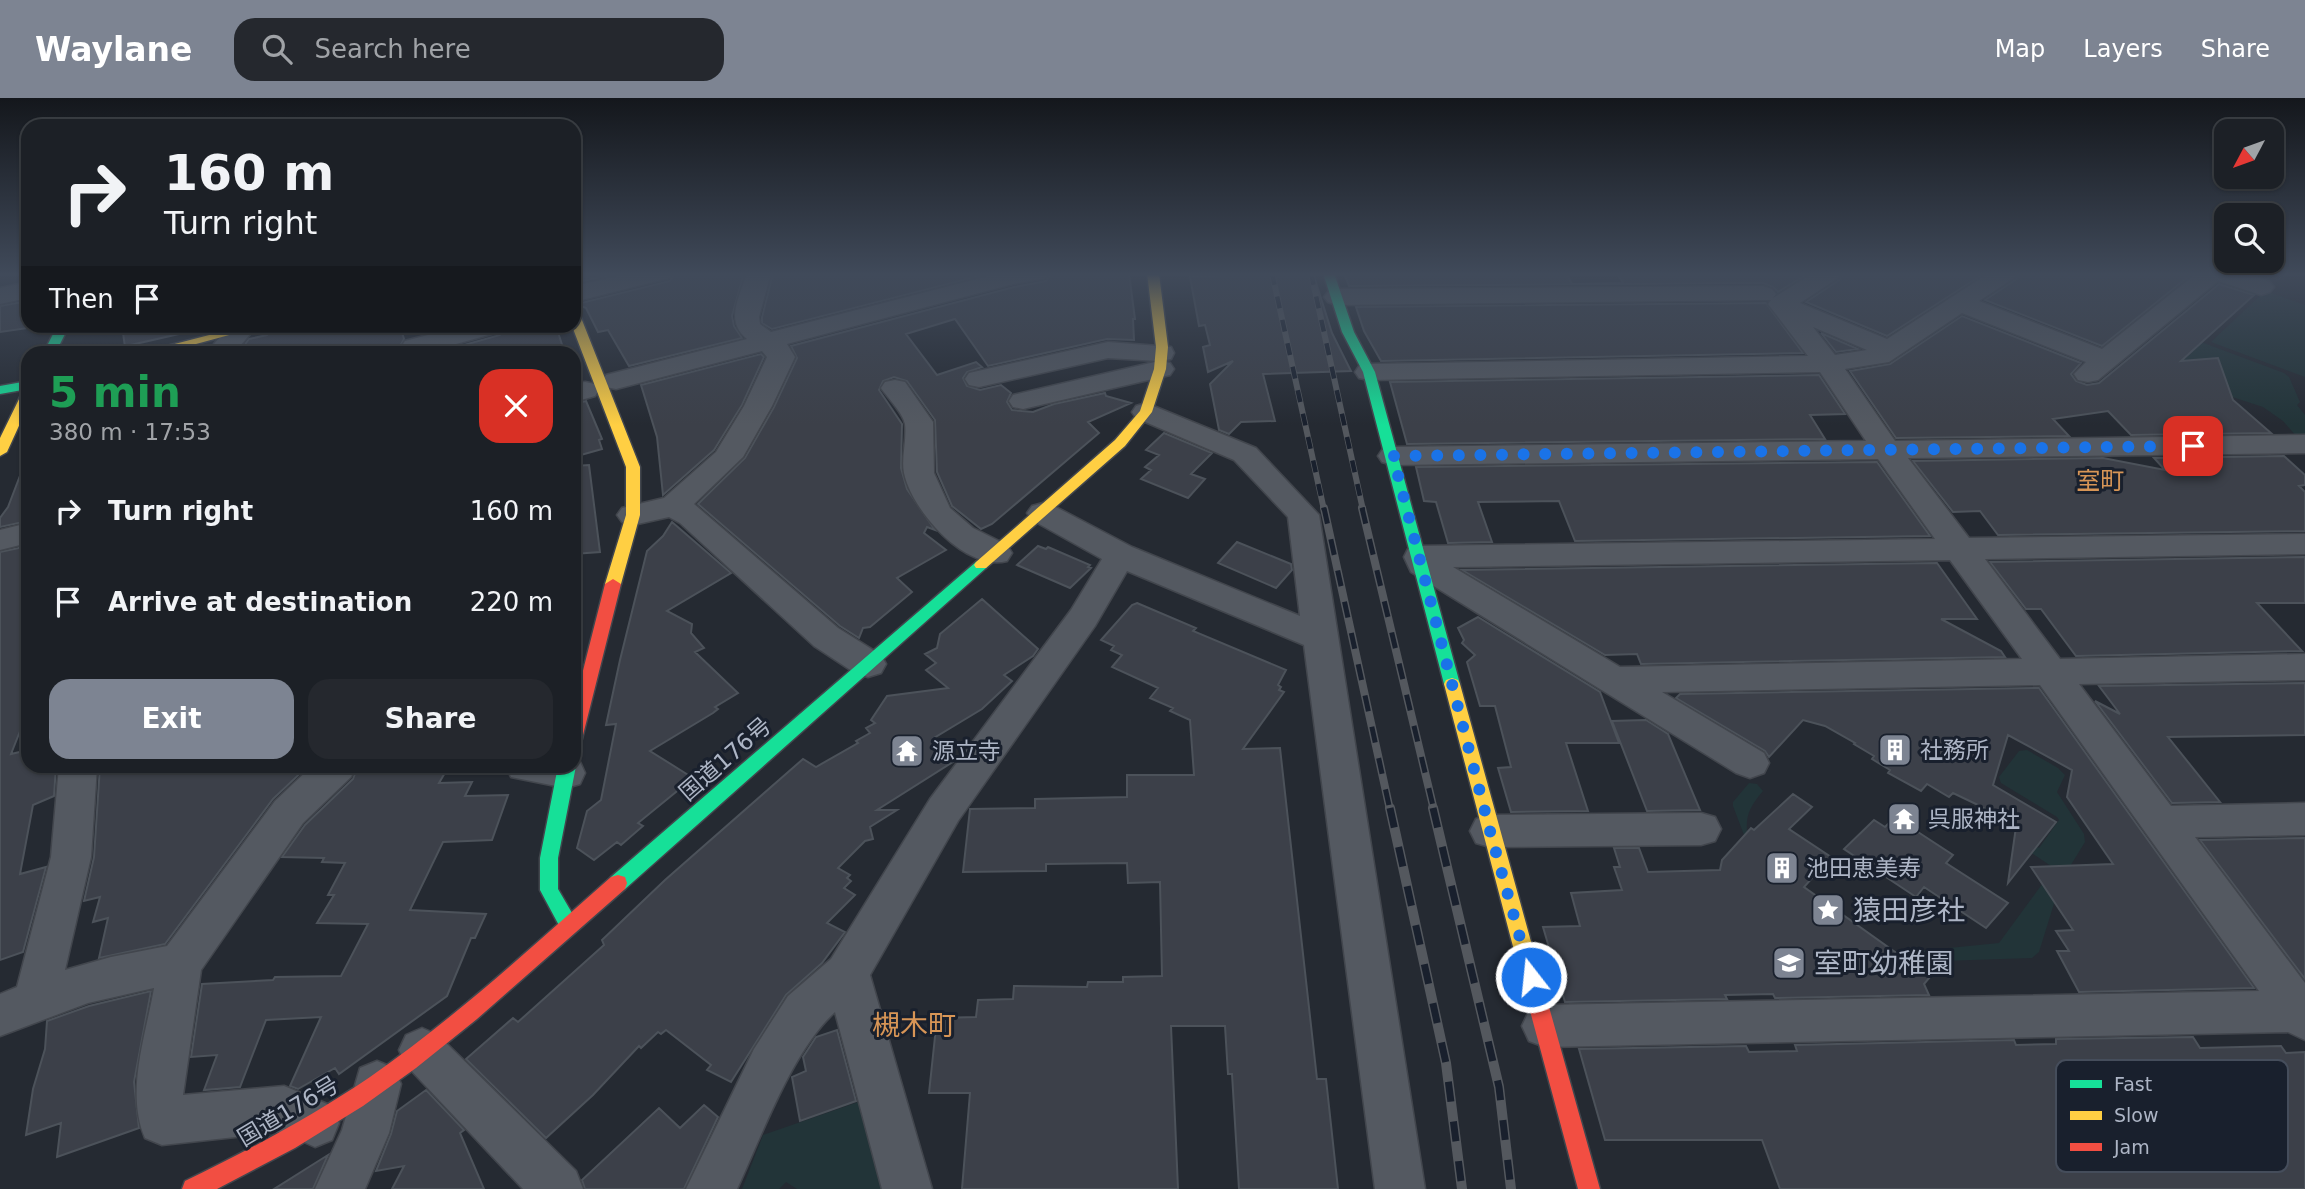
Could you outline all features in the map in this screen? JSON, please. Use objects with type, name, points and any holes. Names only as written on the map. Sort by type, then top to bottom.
[{"type":"main road","name":"国道176号","points":[[192,1189],[264,1154],[377,1084],[422,1050],[1043,513],[1119,443],[1146,412],[1161,361],[1158,324]]},
{"type":"main road","points":[[1345,324],[1369,372],[1393,456],[1490,831],[1589,1189]]},
{"type":"main road","points":[[581,333],[633,467],[633,515],[616,570],[581,711]]},
{"type":"main road","points":[[182,346],[241,334]]},
{"type":"main road","points":[[0,390],[21,387]]},
{"type":"main road","points":[[0,452],[21,408]]},
{"type":"main road","points":[[566,773],[549,858],[549,890],[569,925]]},
{"type":"street","points":[[633,515],[674,506],[728,457],[758,406],[781,356],[777,349],[747,324]]},
{"type":"street","points":[[616,381],[830,324]]},
{"type":"street","points":[[1793,324],[1828,364],[1887,450],[2303,1013]]},
{"type":"street","points":[[1830,324],[1890,350]]},
{"type":"street","points":[[1369,372],[1828,364],[1879,356],[1929,324]]},
{"type":"street","points":[[2005,324],[2096,366],[2148,324]]},
{"type":"street","points":[[413,342],[456,333]]},
{"type":"street","points":[[979,379],[1108,350],[1161,361]]},
{"type":"street","points":[[1023,401],[1161,361]]},
{"type":"street","points":[[895,388],[919,422],[919,473],[937,513],[962,535],[996,553]]},
{"type":"street","points":[[1146,412],[1245,454],[1303,515],[1400,1189]]},
{"type":"street","points":[[1393,456],[2305,444]]},
{"type":"street","points":[[674,506],[691,516],[826,637],[868,664]]},
{"type":"street","points":[[1043,513],[1120,555],[1320,638]]},
{"type":"street","points":[[0,540],[21,535]]},
{"type":"street","points":[[1422,561],[2305,544]]},
{"type":"street","points":[[711,1189],[771,1065],[804,1011],[847,974],[944,810],[1083,618],[1120,555]]},
{"type":"street","points":[[1422,561],[1750,763]]},
{"type":"street","points":[[1615,680],[2305,667]]},
{"type":"street","points":[[18,1007],[71,857],[77,773]]},
{"type":"street","points":[[315,1123],[284,1109],[162,1121],[159,1098],[180,964],[272,810],[327,773]]},
{"type":"street","points":[[2161,822],[2305,819]]},
{"type":"street","points":[[1490,831],[1702,829]]},
{"type":"street","points":[[18,1007],[131,970],[180,964]]},
{"type":"street","points":[[847,974],[907,1189]]},
{"type":"street","points":[[1545,1026],[2303,1013]]},
{"type":"street","points":[[422,1050],[558,1189]]},
{"type":"street","points":[[340,1189],[365,1133],[377,1084]]},
{"type":"shaded area","points":[[2230,324],[2305,324],[2305,377],[2211,342]]},
{"type":"shaded area","points":[[2201,342],[2289,377],[2300,402],[2297,405],[2305,415],[2305,438],[2298,438],[2283,421],[2263,407],[2226,395],[2151,420],[2102,411]]},
{"type":"shaded area","points":[[2027,750],[2065,775],[2057,792],[2084,834],[2085,842],[2061,881],[2039,952],[2032,958],[1882,963],[1878,955],[1999,943],[2054,868],[2018,844],[2022,839],[2039,848],[2059,820],[2001,783],[1999,777],[2019,751]]},
{"type":"shaded area","points":[[1749,783],[1757,784],[1763,791],[1748,814],[1748,837],[1752,856],[1733,806],[1733,802]]},
{"type":"shaded area","points":[[864,1100],[884,1189],[797,1189],[786,1182],[779,1189],[742,1189],[763,1135]]},
{"type":"building","points":[[0,324],[21,324],[21,329],[0,332]]},
{"type":"building","points":[[594,324],[734,324],[742,338],[629,366],[608,330],[598,332]]},
{"type":"building","points":[[764,324],[792,324],[772,329]]},
{"type":"building","points":[[874,324],[939,324],[906,334],[937,375],[976,362],[982,367],[967,372],[963,378],[967,386],[980,390],[1001,385],[1011,393],[1007,402],[1012,410],[1033,412],[1054,404],[1105,393],[1106,396],[1131,403],[1088,422],[1099,433],[992,524],[981,529],[952,506],[937,472],[935,420],[907,381],[894,377],[883,381],[879,390],[902,424],[901,468],[907,489],[935,530],[927,527],[924,533],[946,550],[897,578],[912,592],[870,627],[863,628],[859,638],[840,626],[698,504],[745,458],[774,407],[797,358],[791,346]]},
{"type":"building","points":[[958,324],[1133,324],[1134,340],[1107,339],[988,366]]},
{"type":"building","points":[[1199,324],[1329,324],[1351,371],[1263,374],[1275,421],[1241,422],[1229,434],[1219,430],[1210,384],[1233,361],[1208,372],[1203,347],[1210,345],[1205,325]]},
{"type":"building","points":[[1362,324],[1781,324],[1803,353],[1381,361]]},
{"type":"building","points":[[1858,324],[1906,324],[1887,336]]},
{"type":"building","points":[[1950,324],[1982,324],[2081,363],[2071,374],[2076,381],[2087,385],[2099,383],[2171,324],[2222,324],[2181,361],[2218,358],[2233,400],[2271,433],[2131,435],[2108,411],[2053,419],[2069,436],[1896,438],[1850,371],[1890,364]]},
{"type":"building","points":[[2046,324],[2130,324],[2102,346]]},
{"type":"building","points":[[123,333],[183,333],[130,346],[125,346]]},
{"type":"building","points":[[402,333],[404,339],[400,346],[244,346],[249,339],[267,335]]},
{"type":"building","points":[[558,333],[562,346],[461,346],[500,335]]},
{"type":"building","points":[[1821,333],[1858,349],[1836,352]]},
{"type":"building","points":[[761,354],[764,357],[742,405],[714,450],[663,495],[657,437],[641,385]]},
{"type":"building","points":[[1819,375],[1845,414],[1810,415],[1825,439],[1407,444],[1390,382]]},
{"type":"building","points":[[586,401],[602,439],[599,440],[602,449],[581,455],[581,402]]},
{"type":"building","points":[[1164,433],[1212,453],[1191,474],[1205,479],[1188,498],[1141,479],[1151,470],[1145,467],[1159,455],[1146,450]]},
{"type":"building","points":[[2284,456],[2305,475],[2305,485],[2299,486],[2305,492],[2305,531],[1998,535],[1980,511],[1953,512],[1913,461],[2103,458],[2165,470],[2154,458]]},
{"type":"building","points":[[1877,462],[1930,536],[1575,541],[1559,501],[1478,502],[1492,542],[1448,543],[1436,502],[1424,501],[1416,467]]},
{"type":"building","points":[[589,465],[600,552],[581,553],[581,466]]},
{"type":"building","points":[[21,473],[21,522],[0,527],[0,518],[8,507]]},
{"type":"building","points":[[672,522],[731,573],[667,611],[692,624],[691,633],[704,648],[695,652],[738,693],[715,707],[718,709],[713,713],[650,751],[693,778],[638,823],[643,826],[621,845],[617,842],[594,860],[577,848],[587,811],[601,800],[616,724],[606,725],[620,660],[647,551],[663,536]]},
{"type":"building","points":[[1237,542],[1291,564],[1292,570],[1276,588],[1218,563]]},
{"type":"building","points":[[1038,546],[1046,549],[1048,547],[1090,565],[1088,567],[1091,568],[1070,588],[1017,565]]},
{"type":"building","points":[[21,548],[21,729],[11,754],[21,752],[21,773],[56,773],[54,796],[33,805],[20,874],[46,867],[23,952],[0,960],[0,552]]},
{"type":"building","points":[[2305,557],[2305,603],[2257,603],[2302,651],[2076,656],[2041,609],[2026,609],[1990,562]]},
{"type":"building","points":[[1937,563],[1977,619],[1941,619],[2001,651],[2005,657],[1641,664],[1637,654],[1605,655],[1462,570]]},
{"type":"building","points":[[982,599],[1038,649],[1033,656],[1004,675],[1012,681],[982,709],[934,738],[956,760],[877,810],[897,810],[870,827],[873,839],[865,841],[838,868],[850,875],[847,878],[851,881],[844,888],[855,895],[827,923],[845,932],[822,963],[786,995],[731,1082],[707,1070],[711,1065],[666,1030],[661,1034],[658,1032],[641,1048],[639,1046],[593,1095],[546,1138],[466,1059],[513,1018],[518,1022],[604,945],[602,940],[665,880],[803,759],[816,767],[858,743],[856,741],[870,733],[866,728],[875,723],[871,720],[887,696],[948,688],[926,670],[936,663],[925,654],[937,648],[940,634]]},
{"type":"building","points":[[1137,603],[1196,628],[1193,631],[1286,670],[1278,685],[1281,687],[1279,690],[1284,692],[1243,749],[1280,748],[1317,1079],[1326,1079],[1338,1189],[1239,1189],[1232,1074],[1228,1074],[1225,1026],[1171,1026],[1178,1189],[962,1189],[970,1093],[929,1093],[937,1018],[976,1017],[978,1000],[1013,999],[1014,986],[1087,987],[1088,982],[1123,982],[1123,977],[1162,976],[1160,882],[1128,883],[1127,863],[1046,864],[1046,871],[963,872],[970,809],[1035,808],[1035,799],[1127,797],[1127,775],[1194,775],[1190,720],[1170,711],[1173,708],[1150,698],[1158,688],[1112,667],[1122,655],[1111,650],[1114,646],[1101,640],[1132,605]]},
{"type":"building","points":[[1478,617],[1600,692],[1619,743],[1566,743],[1588,811],[1511,812],[1498,768],[1511,767],[1495,706],[1480,706],[1467,662],[1475,655],[1462,643],[1464,640],[1458,628]]},
{"type":"building","points":[[2305,683],[2305,735],[2168,737],[2220,802],[2172,803],[2095,701],[2120,714],[2099,686]]},
{"type":"building","points":[[2039,688],[2254,988],[2079,992],[2057,951],[2069,951],[2056,931],[2073,930],[2031,867],[2113,864],[2067,797],[2072,770],[2008,735],[1993,785],[2056,822],[2008,883],[2016,827],[1978,805],[1953,793],[1949,797],[1927,784],[1921,791],[1888,773],[1890,770],[1872,759],[1874,756],[1855,743],[1825,726],[1803,720],[1769,757],[1765,751],[1676,698],[1680,694]]},
{"type":"building","points":[[1646,720],[1668,734],[1700,810],[1647,811],[1612,721]]},
{"type":"building","points":[[100,773],[301,773],[273,799],[165,944],[99,958],[108,918],[93,922],[100,897],[84,901],[94,857]]},
{"type":"building","points":[[355,773],[445,773],[439,783],[472,782],[465,796],[508,795],[492,840],[443,842],[410,910],[486,914],[475,938],[471,938],[447,996],[339,1074],[335,1068],[298,1089],[290,1086],[321,1017],[266,1020],[240,1087],[204,1090],[217,1055],[191,1057],[202,984],[273,980],[275,977],[341,976],[368,924],[317,923],[334,895],[328,895],[345,863],[322,862],[324,858],[282,857],[305,825],[353,779]]},
{"type":"building","points":[[1793,794],[1812,807],[1789,829],[1831,857],[1804,887],[1930,977],[1924,984],[1929,995],[1775,998],[1773,994],[1725,995],[1727,999],[1565,1002],[1543,927],[1580,926],[1571,893],[1622,890],[1614,867],[1620,867],[1614,848],[1639,848],[1648,872],[1720,870],[1722,860],[1751,828],[1754,830]]},
{"type":"building","points":[[1895,817],[1953,855],[1946,863],[2008,903],[1986,928],[1924,887],[1916,897],[1844,849],[1874,820],[1885,827]]},
{"type":"building","points":[[2305,838],[2305,979],[2200,840]]},
{"type":"building","points":[[151,991],[134,1082],[139,1128],[57,1157],[61,1123],[26,1135],[33,1089],[45,1049],[47,1021],[89,1006]]},
{"type":"building","points":[[837,1030],[856,1101],[800,1121],[792,1077],[806,1071],[803,1057],[816,1037]]},
{"type":"building","points":[[2193,1037],[2200,1048],[2281,1046],[2286,1053],[2305,1052],[2305,1189],[1780,1189],[1762,1140],[1605,1140],[1579,1049],[1746,1046],[1749,1052],[1797,1051],[1795,1045],[2014,1040],[2016,1045],[2056,1044],[2056,1039]]},
{"type":"building","points":[[426,1090],[464,1130],[460,1133],[484,1189],[392,1189],[404,1166],[376,1171],[397,1111]]},
{"type":"building","points":[[704,1105],[718,1117],[684,1189],[585,1189],[582,1180],[659,1108],[680,1128]]},
{"type":"building","points":[[328,1155],[313,1189],[274,1189]]},
{"type":"railway","points":[[1283,324],[1324,510]]},
{"type":"railway","points":[[1322,324],[1363,510]]},
{"type":"railway","points":[[1324,508],[1390,810]]},
{"type":"railway","points":[[1362,508],[1434,810]]},
{"type":"railway","points":[[1390,808],[1446,1063],[1462,1189]]},
{"type":"railway","points":[[1433,808],[1499,1087],[1511,1189]]},
{"type":"traffic: fast","points":[[1345,324],[1369,372],[1452,684]]},
{"type":"traffic: fast","points":[[53,346],[60,333]]},
{"type":"traffic: fast","points":[[0,390],[21,386]]},
{"type":"traffic: fast","points":[[618,883],[981,565]]},
{"type":"traffic: fast","points":[[566,773],[549,858],[549,890],[569,925]]},
{"type":"traffic: slow","points":[[981,565],[1120,443],[1146,412],[1160,369],[1162,347],[1159,324]]},
{"type":"traffic: slow","points":[[175,346],[228,333]]},
{"type":"traffic: slow","points":[[581,333],[633,467],[633,515],[613,584]]},
{"type":"traffic: slow","points":[[0,452],[21,408]]},
{"type":"traffic: slow","points":[[1452,684],[1536,996]]},
{"type":"traffic: jam","points":[[581,711],[613,584]]},
{"type":"traffic: jam","points":[[193,1189],[333,1113],[409,1061],[530,961],[618,883]]},
{"type":"traffic: jam","points":[[1536,996],[1589,1189]]},
{"type":"place","name":"社務所","points":[[1895,750]]},
{"type":"place","name":"源立寺","points":[[907,751]]},
{"type":"place","name":"呉服神社","points":[[1904,819]]},
{"type":"place","name":"池田恵美寿","points":[[1782,868]]},
{"type":"place","name":"猿田彦社","points":[[1828,910]]},
{"type":"place","name":"室町幼稚園","points":[[1789,963]]},
{"type":"district","name":"室町","points":[[2100,481]]},
{"type":"district","name":"槻木町","points":[[914,1025]]},
{"type":"route","points":[[1531,977],[1490,831],[1393,456],[2193,446]]}]
